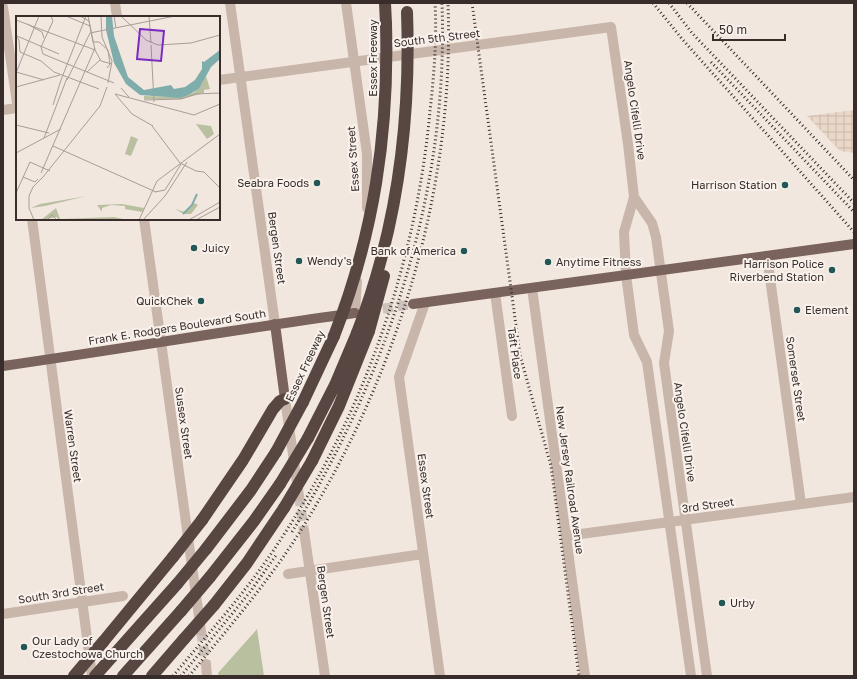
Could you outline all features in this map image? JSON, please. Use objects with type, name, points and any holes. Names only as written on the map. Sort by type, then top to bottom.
[{"type":"highway","name":"Essex Freeway","points":[[95,676],[177,584],[244,500],[276,452],[304,402],[334,336],[359,262],[377,182],[382,148],[386,94],[386,3]]},
{"type":"highway","points":[[152,676],[214,605],[247,563],[284,508],[312,461],[339,406],[363,332],[394,203],[402,151],[406,111],[408,65],[407,8]]},
{"type":"highway","points":[[123,676],[210,576],[254,521],[280,484],[308,438],[363,332]]},
{"type":"highway","points":[[74,676],[202,520],[243,460],[273,409],[285,399]]},
{"type":"main road","points":[[413,304],[854,244]]},
{"type":"main road","name":"Frank E. Rodgers Boulevard South","points":[[3,366],[161,343],[219,332],[355,313]]},
{"type":"main road","name":"Bergen Street","points":[[275,324],[285,399]]},
{"type":"street","points":[[115,3],[117,16]]},
{"type":"street","name":"Bergen Street","points":[[230,3],[275,324]]},
{"type":"street","name":"Essex Street","points":[[346,3],[366,144],[368,173],[366,216],[356,291],[355,313]]},
{"type":"street","points":[[3,7],[16,96]]},
{"type":"street","name":"South 5th Street","points":[[220,80],[354,60],[610,27]]},
{"type":"street","name":"Angelo Cifelli Drive","points":[[610,27],[628,144],[634,197],[624,232],[626,276],[634,335],[647,362],[691,676]]},
{"type":"street","points":[[3,110],[16,108]]},
{"type":"street","name":"Angelo Cifelli Drive","points":[[634,197],[655,230],[669,331],[664,363],[707,676]]},
{"type":"street","name":"Warren Street","points":[[32,220],[92,676]]},
{"type":"street","name":"Sussex Street","points":[[144,220],[201,631]]},
{"type":"street","name":"Somerset Street","points":[[770,256],[801,504]]},
{"type":"street","name":"New Jersey Railroad Avenue","points":[[532,288],[585,676]]},
{"type":"street","name":"Taft Place","points":[[495,293],[512,416]]},
{"type":"street","name":"Essex Street","points":[[425,303],[399,377],[440,676]]},
{"type":"street","name":"Bergen Street","points":[[285,399],[299,496]]},
{"type":"street","name":"3rd Street","points":[[566,536],[854,497]]},
{"type":"street","name":"Bergen Street","points":[[304,531],[325,676]]},
{"type":"street","points":[[288,574],[310,572],[423,554]]},
{"type":"street","name":"South 3rd Street","points":[[3,614],[123,596]]},
{"type":"street","points":[[206,664],[207,676]]},
{"type":"green space","points":[[257,629],[264,676],[219,676],[218,673]]},
{"type":"shaded area","points":[[854,110],[854,153],[840,151],[807,116]]},
{"type":"tunnel","points":[[368,311],[413,304]]},
{"type":"tunnel","points":[[299,496],[304,531]]},
{"type":"tunnel","points":[[201,631],[206,664]]},
{"type":"railway","points":[[173,676],[239,597],[275,548],[306,499],[334,447],[359,394],[380,339],[398,283],[412,226],[423,169],[434,70],[435,3]]},
{"type":"railway","points":[[292,532],[326,471],[357,409],[383,344],[406,278],[423,211],[435,143],[442,73],[442,3]]},
{"type":"railway","points":[[189,676],[258,591],[296,538],[332,478],[363,414],[390,349],[412,282],[429,213],[441,143],[448,73],[448,3]]},
{"type":"railway","points":[[472,3],[520,355],[551,466],[579,676]]},
{"type":"railway","points":[[653,3],[683,40],[854,232]]},
{"type":"railway","points":[[669,3],[692,33],[854,203]]},
{"type":"railway","points":[[687,3],[854,180]]},
{"type":"railway","points":[[711,62],[854,212]]},
{"type":"railway","points":[[181,676],[250,592],[277,554]]},
{"type":"place","name":"Seabra Foods","points":[[317,183]]},
{"type":"place","name":"Harrison Station","points":[[785,185]]},
{"type":"place","name":"Juicy","points":[[194,248]]},
{"type":"place","name":"Bank of America","points":[[464,251]]},
{"type":"place","name":"Wendy's","points":[[299,261]]},
{"type":"place","name":"Anytime Fitness","points":[[548,262]]},
{"type":"place","name":"Harrison Police Riverbend Station","points":[[832,270]]},
{"type":"place","name":"QuickChek","points":[[201,301]]},
{"type":"place","name":"Element","points":[[797,310]]},
{"type":"place","name":"Urby","points":[[722,603]]},
{"type":"place","name":"Our Lady of Czestochowa Church","points":[[24,647]]}]
